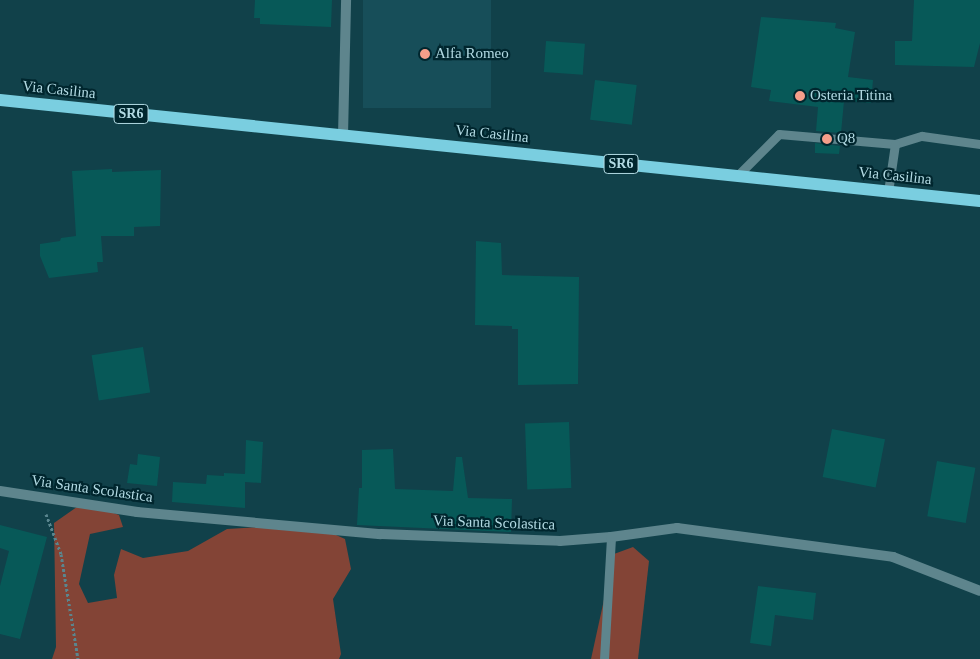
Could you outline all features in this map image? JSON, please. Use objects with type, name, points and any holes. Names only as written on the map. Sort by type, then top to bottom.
[{"type":"main road","name":"Via Casilina","points":[[0,100],[980,201]]},
{"type":"street","points":[[343,136],[346,0]]},
{"type":"street","name":"Via Santa Scolastica","points":[[0,491],[137,512],[381,534],[560,541],[611,537],[677,528],[893,557],[980,592]]},
{"type":"lane","points":[[737,176],[779,134],[895,144],[922,136],[980,144]]},
{"type":"lane","points":[[888,192],[895,144]]},
{"type":"lane","points":[[604,659],[611,537]]},
{"type":"path","points":[[48,499],[46,517],[61,554],[78,659]]},
{"type":"shaded area","name":"Alfa Romeo","points":[[363,0],[491,0],[491,108],[363,108]]},
{"type":"shaded area","points":[[84,502],[119,515],[123,527],[90,534],[79,584],[88,603],[117,598],[114,575],[121,549],[143,558],[188,551],[227,529],[262,527],[327,531],[345,539],[351,569],[333,599],[341,654],[339,659],[52,659],[56,647],[54,523]]},
{"type":"shaded area","points":[[633,547],[649,561],[638,659],[591,659],[614,554]]},
{"type":"building","points":[[255,0],[332,0],[331,27],[260,24],[260,18],[254,18]]},
{"type":"building","points":[[914,0],[980,0],[980,43],[974,67],[895,65],[895,41],[912,41]]},
{"type":"building","points":[[761,17],[836,23],[835,28],[855,32],[848,77],[873,80],[871,103],[844,101],[841,133],[816,131],[818,107],[769,101],[771,90],[751,87]]},
{"type":"building","points":[[546,41],[585,44],[583,75],[544,72]]},
{"type":"building","points":[[595,80],[637,85],[632,125],[590,120]]},
{"type":"building","points":[[815,143],[840,146],[839,154],[815,153]]},
{"type":"building","points":[[112,169],[112,172],[161,170],[160,226],[134,227],[134,236],[101,236],[103,262],[97,262],[98,272],[49,278],[40,256],[40,244],[76,236],[72,171]]},
{"type":"building","points":[[476,241],[501,243],[502,275],[579,277],[578,384],[518,385],[518,329],[512,329],[512,326],[475,325]]},
{"type":"building","points":[[143,347],[150,392],[99,401],[92,355]]},
{"type":"building","points":[[569,422],[571,488],[527,489],[525,424]]},
{"type":"building","points":[[832,429],[885,439],[876,487],[823,477]]},
{"type":"building","points":[[246,440],[263,442],[261,483],[245,482],[245,508],[172,502],[173,482],[206,484],[207,475],[224,476],[224,473],[245,474]]},
{"type":"building","points":[[393,449],[395,489],[453,491],[456,457],[462,457],[468,498],[512,499],[511,532],[357,525],[359,488],[362,488],[362,450]]},
{"type":"building","points":[[138,454],[160,457],[157,486],[127,483],[130,464],[137,465]]},
{"type":"building","points":[[937,461],[975,468],[966,523],[927,516]]},
{"type":"building","points":[[0,525],[47,537],[20,639],[0,634],[0,586],[9,551],[0,548]]},
{"type":"building","points":[[758,586],[816,593],[813,620],[775,615],[771,646],[750,643]]},
{"type":"place","name":"Alfa Romeo","points":[[425,54]]},
{"type":"place","name":"Osteria Titina","points":[[800,96]]},
{"type":"place","name":"Q8","points":[[827,139]]}]
